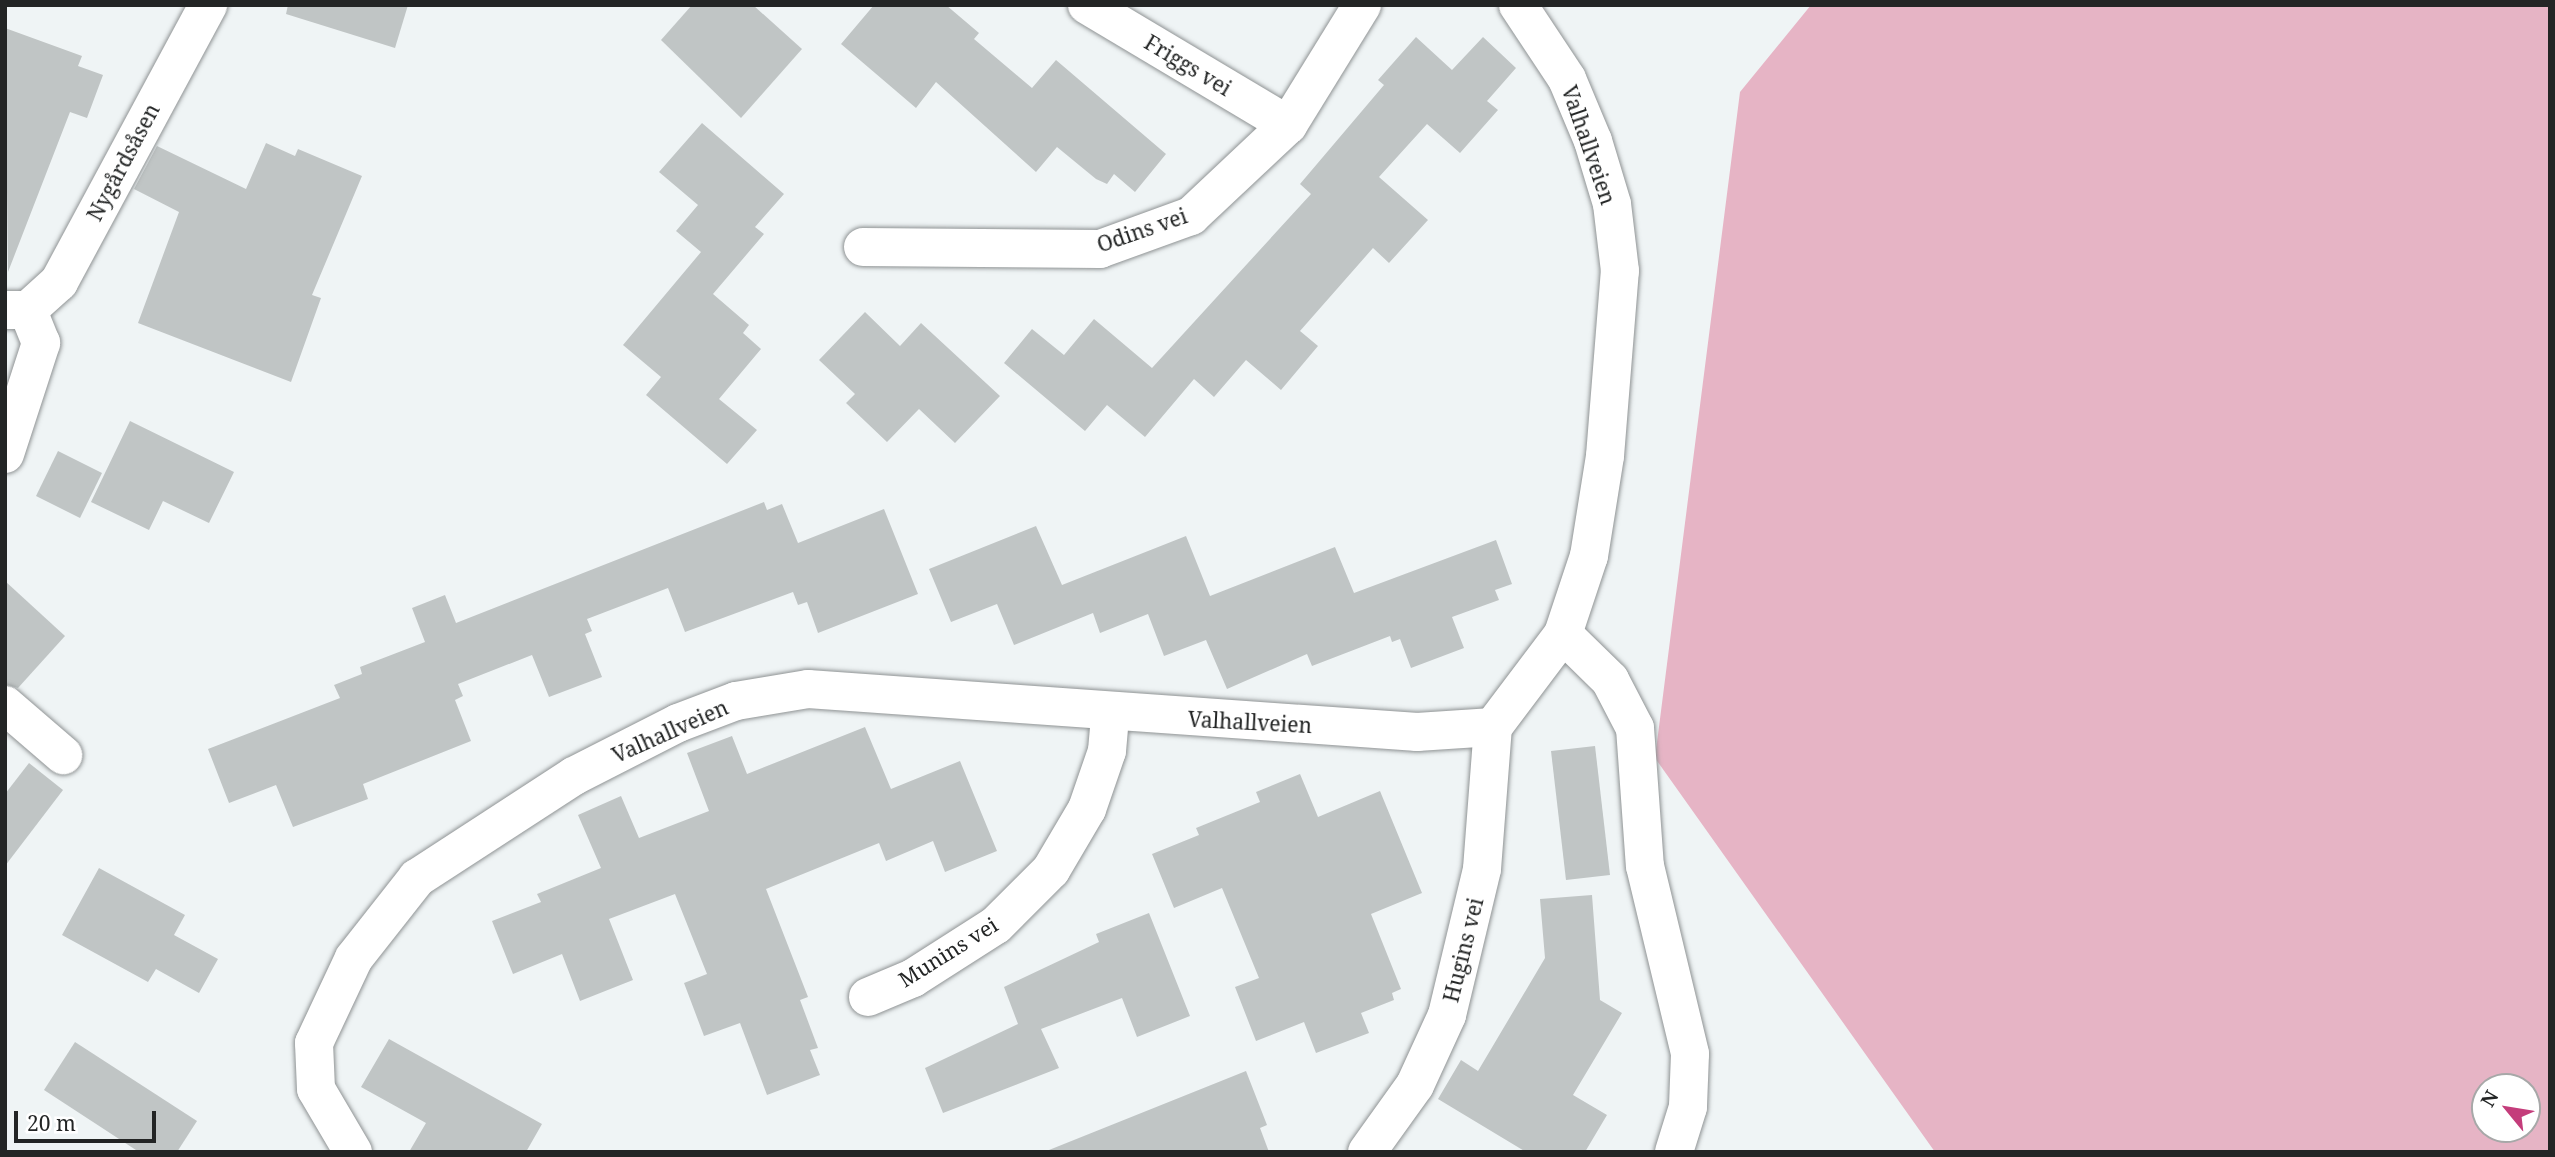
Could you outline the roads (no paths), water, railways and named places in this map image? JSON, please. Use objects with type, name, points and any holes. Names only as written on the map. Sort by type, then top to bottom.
[{"type":"street","name":"Nygårdsåsen","points":[[5,454],[41,343],[17,310],[58,282],[208,5]]},
{"type":"street","name":"Friggs vei","points":[[1087,5],[1288,125]]},
{"type":"street","name":"Odins vei","points":[[863,247],[1100,249],[1191,216],[1288,125],[1362,5]]},
{"type":"street","name":"Valhallveien","points":[[353,1152],[316,1089],[314,1043],[336,989],[417,878],[574,776],[678,723],[736,701],[808,689],[1110,714],[1417,732],[1493,727],[1563,634],[1588,556],[1605,456],[1620,271],[1612,204],[1593,141],[1567,79],[1518,5]]},
{"type":"street","points":[[1563,634],[1610,680],[1635,728],[1645,866],[1690,1054],[1688,1107],[1674,1152]]},
{"type":"street","points":[[5,705],[63,755]]},
{"type":"street","name":"Munins vei","points":[[868,997],[913,978],[996,925],[1051,870],[1087,809],[1107,751],[1110,714]]},
{"type":"street","name":"Hugins vei","points":[[1367,1152],[1415,1085],[1447,1015],[1482,869],[1493,727]]}]
